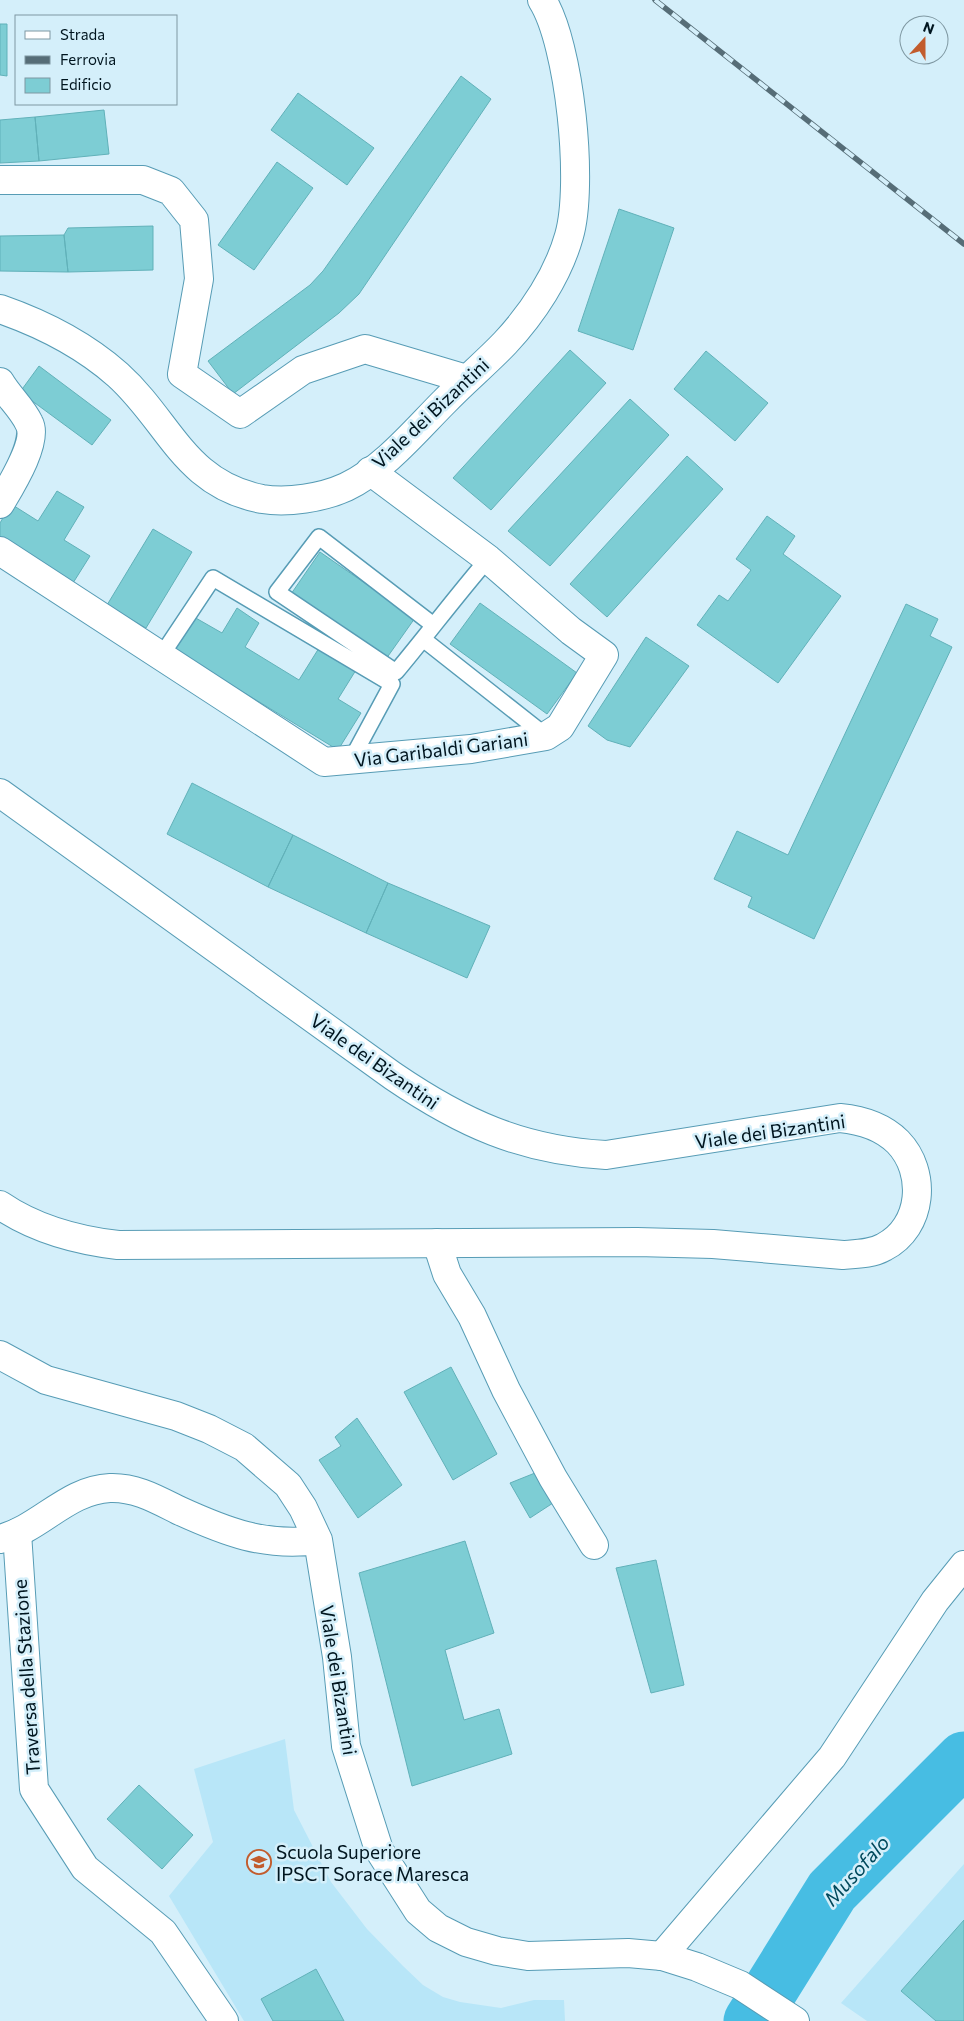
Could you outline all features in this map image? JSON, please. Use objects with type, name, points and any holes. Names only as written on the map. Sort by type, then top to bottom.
[{"type":"street","name":"Viale dei Bizantini","points":[[0,309],[62,335],[99,360],[139,397],[190,461],[204,475],[222,486],[265,499],[321,496],[347,487],[394,454],[466,379],[506,342],[545,291],[560,261],[573,219],[576,187],[573,124],[557,31],[550,12],[542,0]]},
{"type":"street","points":[[0,180],[143,180],[171,191],[194,220],[199,278],[182,374],[240,414],[303,370],[365,349],[466,379]]},
{"type":"street","points":[[0,382],[8,396],[30,423],[31,439],[14,479],[0,504]]},
{"type":"street","name":"Via Garibaldi Gariani","points":[[0,551],[324,762],[471,750],[546,736],[560,727],[604,655],[571,631],[488,559],[370,471]]},
{"type":"street","name":"Viale dei Bizantini","points":[[0,792],[393,1076],[434,1104],[469,1122],[538,1146],[576,1153],[606,1155],[840,1118],[859,1120],[880,1128],[898,1142],[909,1156],[916,1173],[917,1198],[911,1220],[900,1235],[885,1247],[864,1254],[843,1255],[713,1244],[118,1245],[84,1241],[54,1232],[26,1220],[0,1205]]},
{"type":"street","points":[[437,1243],[447,1274],[472,1316],[506,1390],[553,1478],[594,1545]]},
{"type":"street","name":"Viale dei Bizantini","points":[[0,1355],[46,1380],[176,1416],[209,1429],[244,1447],[288,1484],[303,1508],[318,1540],[336,1657],[346,1746],[379,1850],[418,1911],[438,1928],[466,1942],[497,1951],[528,1956],[628,1953],[662,1956],[696,1967],[740,1985],[795,2021]]},
{"type":"street","points":[[8,1536],[41,1521],[60,1505],[81,1495],[110,1488],[144,1493],[180,1511],[254,1540],[295,1543],[318,1540]]},
{"type":"street","name":"Traversa della Stazione","points":[[8,1536],[34,1789],[85,1868],[162,1932],[224,2021]]},
{"type":"street","points":[[662,1956],[832,1757],[935,1601],[964,1565]]},
{"type":"lane","points":[[432,624],[319,537],[277,592],[396,672],[423,639],[432,624],[488,559]]},
{"type":"lane","points":[[161,656],[213,578],[392,684],[351,760]]},
{"type":"lane","points":[[423,639],[546,736]]},
{"type":"shaded area","name":"Scuola Superiore IPSCT Sorace Maresca","points":[[285,1739],[294,1810],[331,1882],[367,1929],[403,1966],[423,1985],[443,1997],[460,2002],[501,2008],[534,2000],[564,2000],[565,2021],[244,2021],[169,1896],[213,1842],[194,1769]]},
{"type":"shaded area","points":[[964,1864],[964,2021],[867,2021],[841,2003]]},
{"type":"building","points":[[0,24],[7,24],[7,76],[0,75]]},
{"type":"building","points":[[461,76],[491,99],[359,294],[339,313],[233,394],[208,361],[310,285],[323,271]]},
{"type":"building","points":[[298,93],[374,148],[347,185],[271,130]]},
{"type":"building","points":[[104,110],[109,154],[39,161],[35,117]]},
{"type":"building","points":[[35,117],[39,161],[0,163],[0,120]]},
{"type":"building","points":[[277,162],[313,188],[254,270],[218,245]]},
{"type":"building","points":[[619,209],[674,228],[633,350],[578,331]]},
{"type":"building","points":[[153,226],[153,270],[68,272],[64,235],[68,228]]},
{"type":"building","points":[[64,235],[68,272],[0,271],[0,236]]},
{"type":"building","points":[[570,350],[606,383],[491,510],[453,478]]},
{"type":"building","points":[[706,351],[768,403],[735,441],[674,389]]},
{"type":"building","points":[[39,366],[111,420],[92,445],[20,392]]},
{"type":"building","points":[[630,399],[669,435],[550,566],[508,531]]},
{"type":"building","points":[[687,456],[723,489],[607,617],[570,584]]},
{"type":"building","points":[[57,491],[84,507],[64,540],[90,556],[73,583],[0,539],[0,523],[11,504],[38,521]]},
{"type":"building","points":[[767,516],[795,536],[783,554],[841,596],[778,683],[697,625],[719,595],[728,601],[751,570],[736,559]]},
{"type":"building","points":[[153,529],[192,552],[146,628],[107,605]]},
{"type":"building","points":[[320,552],[415,618],[386,659],[291,594]]},
{"type":"building","points":[[480,603],[577,673],[547,714],[450,644]]},
{"type":"building","points":[[906,604],[938,619],[930,636],[952,647],[814,939],[748,907],[752,897],[714,879],[737,831],[788,855]]},
{"type":"building","points":[[237,608],[259,623],[245,647],[299,680],[319,648],[356,670],[338,699],[361,713],[338,750],[174,650],[194,617],[222,633]]},
{"type":"building","points":[[646,637],[689,666],[630,747],[607,740],[588,726]]},
{"type":"building","points":[[192,783],[293,835],[268,887],[167,834]]},
{"type":"building","points":[[293,835],[388,883],[366,933],[268,887]]},
{"type":"building","points":[[388,883],[490,926],[467,978],[366,933]]},
{"type":"building","points":[[451,1367],[497,1454],[453,1480],[404,1392]]},
{"type":"building","points":[[357,1418],[402,1485],[358,1518],[319,1460],[341,1446],[335,1437]]},
{"type":"building","points":[[535,1473],[553,1503],[530,1518],[510,1483]]},
{"type":"building","points":[[465,1541],[494,1633],[445,1650],[464,1720],[499,1709],[512,1754],[412,1786],[359,1573]]},
{"type":"building","points":[[656,1560],[684,1685],[651,1693],[616,1568]]},
{"type":"building","points":[[139,1785],[193,1835],[162,1869],[107,1819]]},
{"type":"building","points":[[964,1920],[964,2021],[936,2021],[901,1991]]},
{"type":"building","points":[[316,1969],[344,2021],[273,2021],[261,1999]]},
{"type":"waterway","name":"Musofalo","points":[[751,2021],[832,1891],[964,1759]]},
{"type":"railway","points":[[655,0],[964,244]]},
{"type":"place","name":"Scuola Superiore IPSCT Sorace Maresca","points":[[259,1862]]}]
